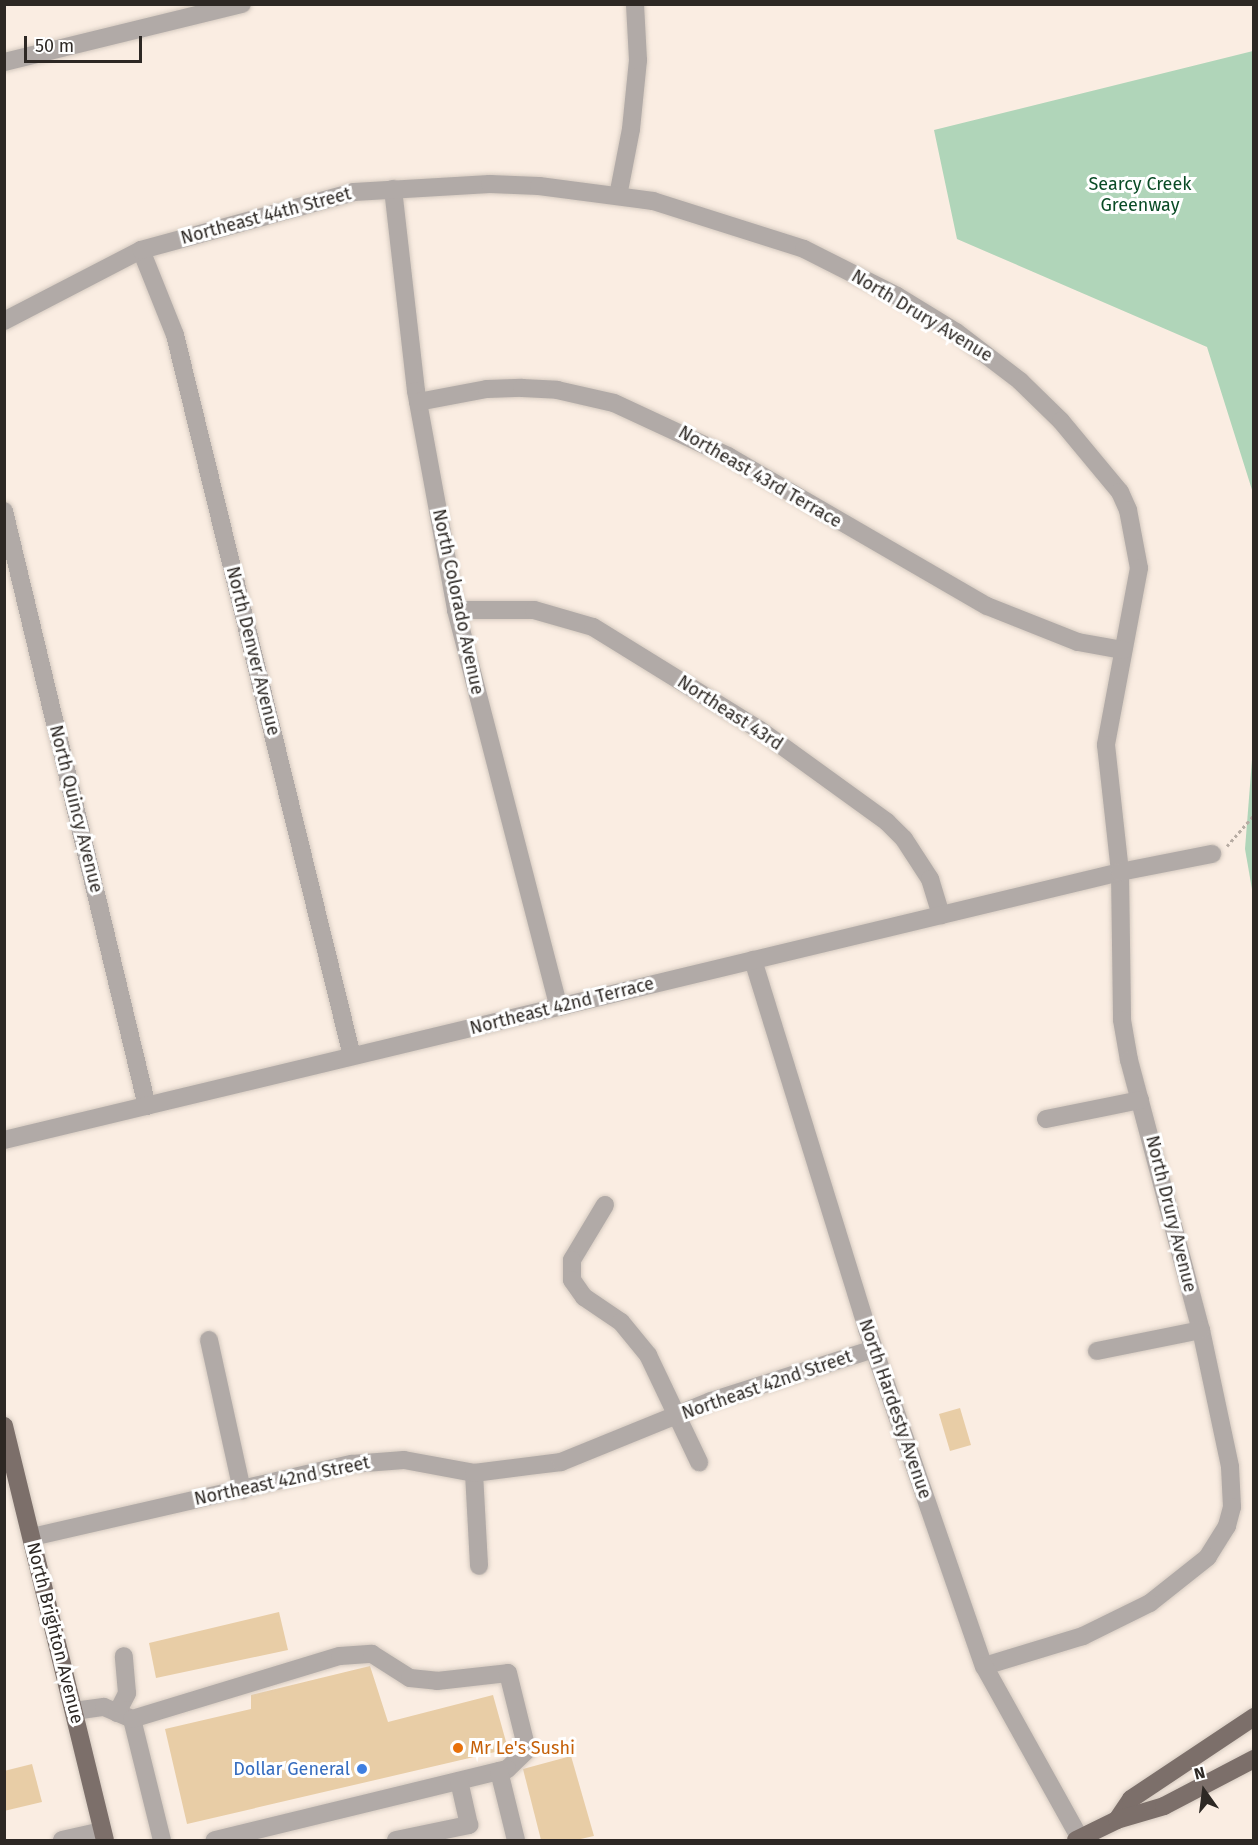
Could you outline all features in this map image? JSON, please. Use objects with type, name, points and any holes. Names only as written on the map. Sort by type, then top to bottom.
[{"type":"main road","name":"North Brighton Avenue","points":[[4,1426],[104,1836]]},
{"type":"main road","points":[[1117,1820],[1131,1799],[1254,1717]]},
{"type":"main road","points":[[1079,1840],[1117,1820],[1164,1806],[1254,1759]]},
{"type":"street","points":[[4,62],[242,4]]},
{"type":"street","points":[[618,196],[631,129],[638,60],[635,4]]},
{"type":"street","name":"Northeast 44th Street","points":[[4,321],[141,249],[354,192],[490,184],[618,196]]},
{"type":"street","name":"North Colorado Avenue","points":[[393,189],[418,402],[456,610],[559,1007]]},
{"type":"street","name":"North Drury Avenue","points":[[618,196],[693,212],[825,259],[956,332],[1020,381],[1091,456],[1120,492],[1128,510],[1139,568],[1106,745],[1120,872],[1122,1020],[1140,1100],[1201,1330],[1233,1487],[1227,1526],[1216,1547],[1180,1581],[1117,1621],[1083,1636],[984,1666]]},
{"type":"street","name":"North Denver Avenue","points":[[141,249],[175,335],[352,1056]]},
{"type":"street","name":"Northeast 43rd Terrace","points":[[418,402],[487,389],[522,388],[557,390],[614,402],[728,456],[987,606],[1034,627],[1078,642],[1123,650]]},
{"type":"street","name":"North Quincy Avenue","points":[[4,511],[147,1106]]},
{"type":"street","name":"Northeast 43rd","points":[[456,610],[534,610],[593,627],[760,730],[887,822],[904,839],[930,879],[941,915]]},
{"type":"street","points":[[1120,872],[1212,854]]},
{"type":"street","name":"Northeast 42nd Terrace","points":[[4,1140],[1120,872]]},
{"type":"street","name":"North Hardesty Avenue","points":[[753,960],[874,1349],[984,1666],[1079,1840]]},
{"type":"street","points":[[1046,1119],[1140,1100]]},
{"type":"street","points":[[605,1205],[572,1260],[572,1280],[584,1297],[604,1308],[636,1337],[648,1355],[699,1462]]},
{"type":"street","points":[[1097,1351],[1201,1330]]},
{"type":"street","points":[[209,1340],[242,1490]]},
{"type":"street","name":"Northeast 42nd Street","points":[[32,1537],[378,1461],[430,1462],[474,1473],[561,1462],[677,1416],[874,1349]]},
{"type":"street","points":[[474,1473],[479,1566]]},
{"type":"street","points":[[74,1711],[104,1707],[125,1716],[340,1656],[372,1654],[410,1678],[437,1681],[508,1672],[527,1750],[507,1769],[215,1840]]},
{"type":"street","points":[[124,1656],[127,1693],[125,1716],[162,1840]]},
{"type":"street","points":[[499,1771],[516,1840]]},
{"type":"street","points":[[406,1839],[471,1833],[459,1781]]},
{"type":"street","points":[[292,1822],[297,1840]]},
{"type":"street","points":[[62,1840],[104,1836]]},
{"type":"path","points":[[1212,854],[1233,843],[1254,815]]},
{"type":"green space","name":"Searcy Creek Greenway","points":[[1254,51],[1253,493],[1207,347],[957,239],[934,130]]},
{"type":"green space","points":[[1253,747],[1254,894],[1253,895],[1245,849]]},
{"type":"building","points":[[960,1408],[971,1445],[950,1451],[939,1414]]},
{"type":"building","points":[[279,1612],[288,1650],[156,1678],[149,1643]]},
{"type":"building","points":[[370,1666],[388,1722],[493,1695],[508,1749],[187,1824],[165,1729],[251,1709],[251,1695]]},
{"type":"building","points":[[571,1756],[594,1836],[576,1840],[541,1840],[523,1769]]},
{"type":"building","points":[[32,1764],[42,1802],[4,1811],[4,1771]]},
{"type":"place","name":"Mr Le's Sushi","points":[[458,1748]]},
{"type":"place","name":"Dollar General","points":[[362,1769]]}]
